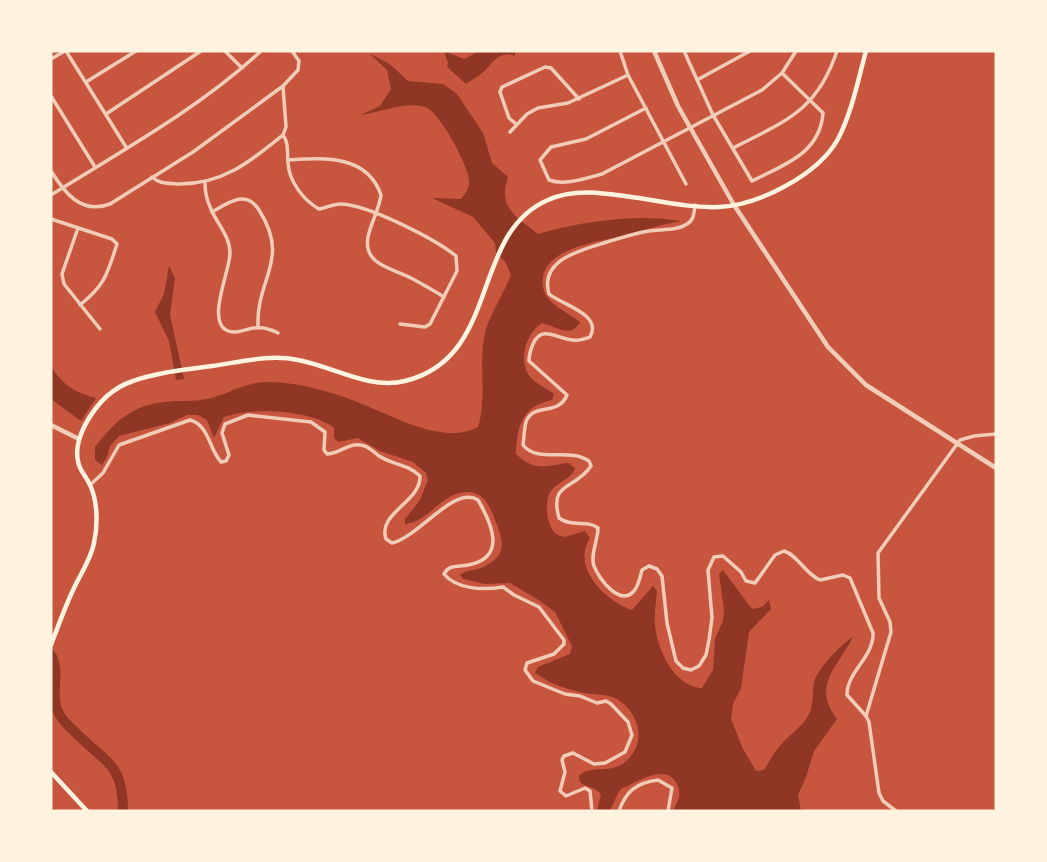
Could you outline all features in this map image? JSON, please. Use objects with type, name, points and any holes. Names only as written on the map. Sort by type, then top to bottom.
[{"type":"main road","points":[[51,645],[65,607],[94,546],[96,504],[78,462],[79,439],[94,410],[106,397],[131,382],[164,374],[272,358],[313,363],[342,374],[383,382],[418,378],[447,359],[461,344],[471,327],[496,258],[511,231],[537,206],[549,199],[571,193],[597,192],[712,207],[734,205],[794,181],[814,167],[837,139],[848,116],[866,51]]},
{"type":"main road","points":[[51,772],[87,811]]},
{"type":"street","points":[[51,59],[66,51],[127,148]]},
{"type":"street","points":[[86,82],[136,51]]},
{"type":"street","points":[[106,114],[201,51]]},
{"type":"street","points":[[225,51],[242,68]]},
{"type":"street","points":[[51,195],[190,107],[261,51]]},
{"type":"street","points":[[51,171],[71,199],[103,207],[193,152],[282,86],[298,70],[299,61],[292,51]]},
{"type":"street","points":[[620,51],[628,75],[686,184]]},
{"type":"street","points":[[654,51],[690,128],[734,205],[816,331],[847,369],[866,386],[996,468]]},
{"type":"street","points":[[684,51],[713,115],[752,181],[802,156],[812,145],[823,118],[823,113],[811,100],[782,74]]},
{"type":"street","points":[[697,80],[750,51]]},
{"type":"street","points":[[646,108],[586,139],[551,147],[540,160],[549,180],[574,180],[602,174],[762,90],[782,74],[796,51]]},
{"type":"street","points":[[732,148],[789,119],[811,100],[821,89],[837,51]]},
{"type":"street","points":[[516,124],[509,118],[500,92],[502,87],[545,67],[551,68],[579,99]]},
{"type":"street","points":[[510,132],[538,107],[568,103],[628,75]]},
{"type":"street","points":[[152,177],[159,183],[205,183],[232,172],[283,135],[286,127],[282,86]]},
{"type":"street","points":[[51,96],[94,167]]},
{"type":"street","points":[[283,135],[287,139],[289,171],[293,181],[312,205],[319,209],[341,204],[376,214],[398,223],[456,256],[457,271],[430,324],[425,327],[400,324]]},
{"type":"street","points":[[288,160],[338,160],[361,168],[371,176],[381,195],[369,235],[371,256],[387,269],[410,277],[444,297]]},
{"type":"street","points":[[205,183],[212,212],[225,233],[230,255],[218,319],[221,326],[235,333],[258,326],[278,333]]},
{"type":"street","points":[[212,212],[232,201],[242,198],[249,200],[256,205],[271,230],[274,254],[258,326]]},
{"type":"street","points":[[695,205],[694,215],[683,227],[646,231],[580,250],[558,262],[550,272],[547,287],[549,294],[582,313],[592,323],[594,331],[590,337],[580,340],[571,341],[547,333],[540,334],[535,339],[529,353],[529,361],[567,395],[564,402],[557,407],[531,414],[526,420],[523,445],[527,451],[534,454],[575,454],[589,461],[591,466],[587,472],[556,496],[559,518],[572,525],[592,524],[598,528],[594,566],[607,587],[615,593],[624,596],[631,594],[637,587],[642,570],[649,566],[657,569],[662,576],[676,661],[683,667],[691,670],[699,666],[706,655],[712,618],[708,570],[715,557],[723,556],[741,572],[746,582],[751,584],[755,583],[775,555],[784,551],[795,557],[814,578],[820,580],[843,575],[850,578],[873,633],[871,649],[860,662],[847,690],[851,702],[866,716]]},
{"type":"street","points":[[51,219],[112,239],[117,244],[104,281],[98,290],[80,305]]},
{"type":"street","points":[[78,228],[62,274],[64,284],[100,329]]},
{"type":"street","points":[[90,485],[103,473],[118,445],[190,420],[198,422],[204,430],[215,456],[221,462],[226,461],[229,455],[222,433],[225,424],[248,415],[311,422],[325,432],[324,450],[327,454],[353,445],[362,445],[379,456],[412,469],[420,477],[417,490],[386,524],[383,531],[386,539],[392,543],[409,537],[456,499],[473,496],[478,500],[495,543],[486,558],[470,565],[451,566],[444,574],[457,583],[480,589],[503,587],[513,595],[540,607],[564,640],[564,644],[560,651],[527,663],[528,675],[533,681],[565,695],[580,696],[597,703],[606,701],[628,722],[632,735],[625,752],[605,763],[594,764],[573,753],[564,756],[562,760],[565,772],[560,791],[566,796],[585,788],[590,791],[592,811]]},
{"type":"street","points":[[51,425],[79,439]]},
{"type":"street","points":[[897,811],[883,801],[879,793],[866,716],[891,632],[890,622],[879,598],[878,553],[956,445],[964,438],[996,434]]},
{"type":"street","points":[[618,811],[627,792],[650,781],[659,780],[672,788],[668,811]]},
{"type":"shaded area","points":[[444,51],[464,59],[480,51],[515,51],[515,56],[500,56],[466,84],[447,67]]},
{"type":"shaded area","points":[[369,53],[391,65],[408,81],[443,84],[457,94],[483,133],[492,163],[508,177],[505,197],[511,211],[538,234],[571,226],[628,218],[680,221],[580,246],[555,258],[547,267],[543,277],[546,296],[580,322],[568,331],[542,323],[528,341],[524,356],[527,371],[533,380],[554,394],[552,400],[534,407],[523,419],[516,454],[535,466],[568,463],[575,468],[571,475],[554,488],[547,500],[552,529],[565,537],[585,531],[590,538],[585,549],[588,571],[602,591],[622,606],[632,610],[653,586],[657,591],[655,621],[659,645],[675,674],[683,681],[702,688],[713,670],[715,639],[723,621],[719,574],[723,570],[752,609],[762,607],[769,600],[771,609],[749,632],[741,688],[733,704],[731,719],[743,749],[756,771],[764,770],[779,747],[806,719],[812,707],[816,677],[830,657],[853,637],[834,667],[827,686],[826,696],[837,719],[814,751],[798,795],[801,811],[673,811],[679,795],[677,784],[672,778],[659,774],[621,789],[609,811],[597,811],[601,794],[580,782],[579,776],[589,770],[613,768],[624,763],[636,748],[636,721],[625,705],[613,697],[565,688],[535,673],[538,667],[570,654],[572,646],[555,612],[510,583],[485,584],[463,579],[460,575],[492,562],[502,546],[498,527],[485,500],[472,492],[457,494],[421,518],[405,524],[405,519],[420,500],[428,480],[426,473],[413,462],[380,451],[358,438],[338,442],[334,438],[334,428],[311,417],[265,411],[224,417],[214,438],[207,420],[198,415],[187,415],[170,423],[119,436],[110,446],[102,465],[95,460],[95,447],[109,430],[132,411],[164,402],[207,399],[260,382],[289,383],[321,390],[431,430],[448,433],[478,427],[482,403],[483,341],[491,316],[511,275],[506,263],[496,252],[495,243],[473,217],[432,198],[461,199],[469,182],[458,150],[445,127],[431,111],[418,105],[361,115],[380,106],[391,89],[387,70]]},
{"type":"shaded area","points":[[169,266],[175,278],[170,315],[184,379],[176,380],[169,341],[155,312],[164,294]]},
{"type":"shaded area","points":[[51,366],[70,387],[96,398],[81,421],[51,399]]},
{"type":"waterway","points":[[51,655],[55,668],[55,702],[58,712],[66,724],[110,764],[120,782],[123,811]]}]
